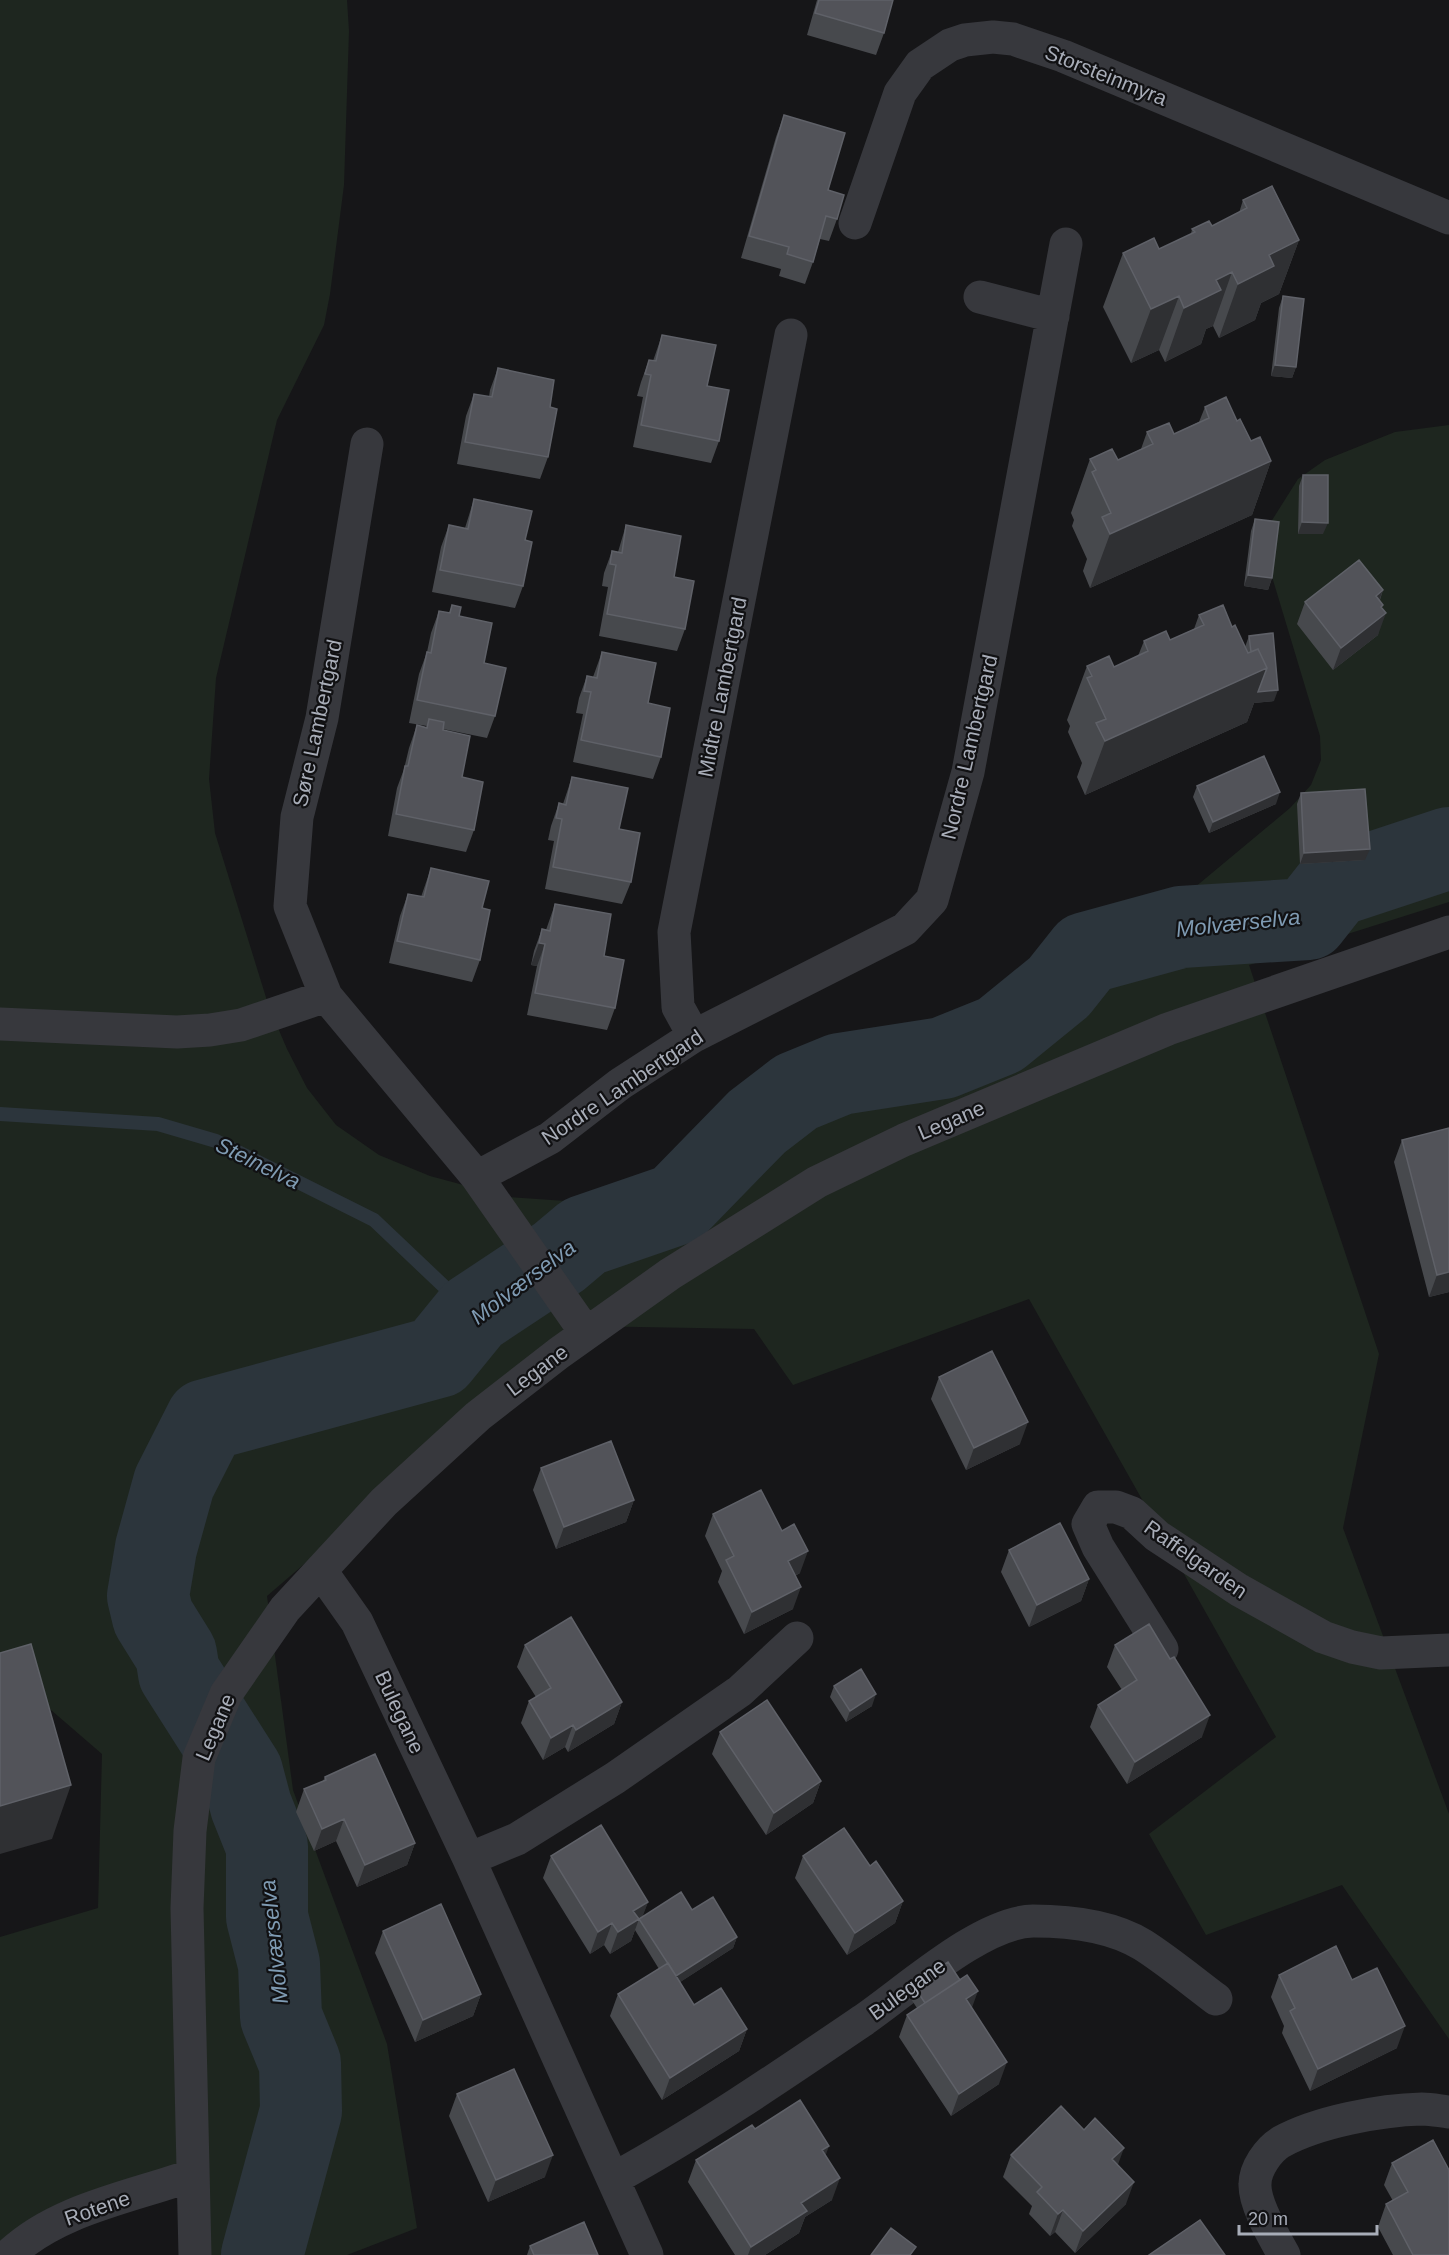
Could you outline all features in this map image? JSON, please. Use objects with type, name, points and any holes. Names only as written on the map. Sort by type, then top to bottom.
[{"type":"street","name":"Storsteinmyra","points":[[855,223],[900,93],[920,65],[950,45],[965,40],[993,37],[1013,39],[1063,56],[1449,218]]},
{"type":"street","name":"Nordre Lambertgard","points":[[477,1177],[550,1138],[620,1084],[694,1036],[905,929],[932,900],[968,772],[1066,244]]},
{"type":"street","points":[[980,297],[1053,316]]},
{"type":"street","name":"Midtre Lambertgard","points":[[694,1036],[678,1007],[674,932],[791,335]]},
{"type":"street","name":"Søre Lambertgard","points":[[367,444],[322,718],[297,817],[290,906],[326,996],[477,1177],[586,1334]]},
{"type":"street","name":"Legane","points":[[195,2255],[187,1908],[190,1831],[199,1758],[226,1694],[285,1609],[384,1502],[478,1416],[586,1334],[670,1274],[817,1182],[904,1140],[1168,1029],[1449,932]]},
{"type":"street","points":[[0,1024],[177,1032],[210,1030],[241,1024],[326,996]]},
{"type":"street","name":"Raffelgarden","points":[[1162,1649],[1098,1547],[1088,1524],[1098,1507],[1116,1507],[1132,1513],[1157,1536],[1239,1590],[1323,1637],[1352,1647],[1382,1653],[1449,1650]]},
{"type":"street","name":"Bulegane","points":[[321,1571],[357,1622],[470,1859],[647,2255]]},
{"type":"street","points":[[470,1859],[517,1839],[615,1778],[740,1691],[798,1638]]},
{"type":"street","name":"Bulegane","points":[[613,2179],[658,2154],[864,2020],[976,1940],[1009,1924],[1032,1921],[1083,1925],[1118,1933],[1142,1944],[1216,1999]]},
{"type":"street","points":[[1284,2255],[1265,2219],[1255,2186],[1256,2172],[1278,2144],[1296,2135],[1341,2121],[1388,2111],[1424,2109],[1449,2112]]},
{"type":"street","name":"Rotene","points":[[9,2255],[22,2242],[46,2226],[193,2175]]},
{"type":"shaded area","points":[[0,0],[347,0],[349,31],[344,185],[330,294],[324,325],[277,420],[216,678],[209,779],[215,833],[269,1007],[307,1088],[336,1125],[379,1155],[430,1176],[508,1197],[595,1203],[627,1200],[717,1170],[774,1146],[1063,974],[1194,888],[1290,808],[1311,785],[1321,760],[1320,736],[1270,570],[1269,525],[1298,479],[1325,460],[1395,432],[1449,425],[1449,902],[1249,965],[1379,1354],[1343,1528],[1449,1814],[1449,2039],[1342,1885],[1206,1935],[1149,1834],[1276,1737],[1029,1299],[793,1385],[754,1329],[581,1326],[267,1596],[293,1790],[387,2044],[417,2228],[347,2255],[200,2255],[196,2177],[0,2255],[0,1937],[98,1908],[102,1754],[0,1666]]},
{"type":"building","points":[[819,0],[893,0],[884,33],[815,13]]},
{"type":"building","points":[[784,115],[845,133],[828,190],[844,195],[837,219],[826,216],[813,262],[787,254],[789,247],[749,236]]},
{"type":"building","points":[[1272,186],[1299,240],[1269,255],[1274,266],[1238,284],[1232,272],[1216,280],[1221,290],[1184,308],[1179,296],[1151,309],[1123,253],[1154,238],[1159,249],[1195,232],[1192,229],[1209,221],[1212,226],[1247,208],[1243,200]]},
{"type":"building","points":[[1283,296],[1304,299],[1296,367],[1275,365]]},
{"type":"building","points":[[662,335],[716,345],[707,386],[729,390],[719,441],[641,425],[651,375],[645,374],[649,360],[656,361]]},
{"type":"building","points":[[498,368],[554,380],[550,407],[557,409],[548,457],[465,442],[474,394],[492,397]]},
{"type":"building","points":[[1226,397],[1237,421],[1240,419],[1251,441],[1260,437],[1271,461],[1110,534],[1102,517],[1111,513],[1092,472],[1096,470],[1090,459],[1112,449],[1118,460],[1153,444],[1147,432],[1169,423],[1174,434],[1209,418],[1205,407]]},
{"type":"building","points":[[1303,475],[1328,475],[1328,523],[1302,522]]},
{"type":"building","points":[[474,499],[532,511],[525,540],[532,542],[523,586],[440,570],[449,525],[468,529]]},
{"type":"building","points":[[1255,519],[1279,522],[1272,578],[1248,575]]},
{"type":"building","points":[[626,525],[681,536],[674,577],[694,581],[685,629],[607,614],[616,565],[610,564],[612,551],[622,553]]},
{"type":"building","points":[[1359,560],[1383,590],[1376,596],[1386,613],[1341,648],[1305,602]]},
{"type":"building","points":[[452,605],[461,607],[459,616],[492,623],[484,663],[506,668],[495,716],[417,700],[427,652],[431,653],[439,611],[450,613]]},
{"type":"building","points":[[1223,605],[1232,627],[1235,625],[1248,653],[1258,649],[1267,668],[1105,741],[1096,723],[1106,719],[1087,678],[1092,676],[1087,666],[1109,656],[1114,667],[1148,651],[1144,641],[1166,631],[1170,640],[1204,625],[1199,615]]},
{"type":"building","points":[[1273,633],[1278,690],[1258,692],[1267,668],[1258,649],[1251,652],[1249,636]]},
{"type":"building","points":[[602,652],[656,663],[648,703],[670,708],[661,757],[581,740],[591,692],[584,691],[587,676],[597,678]]},
{"type":"building","points":[[429,719],[444,722],[443,730],[470,736],[462,777],[483,782],[474,830],[396,814],[405,766],[408,766],[417,725],[427,728]]},
{"type":"building","points":[[1264,756],[1280,792],[1213,822],[1197,786]]},
{"type":"building","points":[[572,777],[628,788],[619,829],[640,833],[631,882],[553,867],[562,819],[556,818],[559,803],[566,805]]},
{"type":"building","points":[[1365,789],[1370,849],[1304,853],[1301,793]]},
{"type":"building","points":[[431,868],[489,881],[482,908],[490,910],[480,960],[397,941],[408,894],[424,897]]},
{"type":"building","points":[[555,904],[611,914],[604,956],[624,960],[615,1008],[535,993],[545,944],[539,943],[542,929],[550,931]]},
{"type":"building","points":[[1449,1128],[1449,1272],[1437,1275],[1402,1140]]},
{"type":"building","points":[[992,1351],[1028,1422],[974,1448],[939,1377]]},
{"type":"building","points":[[611,1441],[634,1500],[564,1527],[541,1468]]},
{"type":"building","points":[[761,1490],[782,1531],[794,1524],[808,1551],[788,1561],[801,1587],[752,1612],[726,1560],[734,1556],[713,1514]]},
{"type":"building","points":[[1060,1523],[1089,1579],[1037,1605],[1009,1550]]},
{"type":"building","points":[[571,1617],[622,1702],[576,1730],[573,1725],[551,1738],[529,1701],[551,1688],[525,1645]]},
{"type":"building","points":[[1149,1624],[1170,1659],[1174,1657],[1210,1715],[1135,1762],[1098,1705],[1137,1680],[1115,1645]]},
{"type":"building","points":[[31,1644],[71,1785],[0,1806],[0,1653]]},
{"type":"building","points":[[861,1669],[876,1694],[850,1711],[834,1686]]},
{"type":"building","points":[[767,1700],[821,1781],[774,1813],[720,1732]]},
{"type":"building","points":[[375,1754],[415,1843],[365,1865],[344,1819],[322,1829],[304,1789]]},
{"type":"building","points":[[601,1825],[648,1902],[633,1911],[639,1919],[618,1932],[612,1923],[598,1932],[551,1856]]},
{"type":"building","points":[[844,1828],[870,1866],[876,1861],[903,1901],[855,1933],[803,1856]]},
{"type":"building","points":[[681,1892],[692,1910],[713,1897],[737,1937],[676,1976],[639,1919]]},
{"type":"building","points":[[441,1904],[481,1994],[423,2020],[383,1931]]},
{"type":"building","points":[[1336,1946],[1352,1980],[1377,1968],[1405,2026],[1318,2069],[1290,2011],[1295,2008],[1279,1975]]},
{"type":"building","points":[[948,1962],[960,1980],[925,2003],[913,1985]]},
{"type":"building","points":[[668,1963],[694,2005],[721,1988],[747,2029],[670,2078],[618,1994]]},
{"type":"building","points":[[967,1975],[978,1991],[966,1999],[1007,2062],[959,2094],[907,2015]]},
{"type":"building","points":[[514,2069],[553,2155],[496,2180],[457,2094]]},
{"type":"building","points":[[800,2100],[829,2146],[822,2150],[840,2178],[801,2203],[807,2211],[751,2247],[696,2160],[752,2125],[755,2129]]},
{"type":"building","points":[[1061,2106],[1084,2130],[1095,2118],[1124,2148],[1112,2159],[1134,2182],[1083,2231],[1063,2210],[1058,2214],[1037,2192],[1042,2187],[1011,2155]]},
{"type":"building","points":[[1433,2140],[1449,2170],[1449,2255],[1413,2255],[1386,2204],[1408,2192],[1392,2163]]},
{"type":"building","points":[[1200,2220],[1225,2255],[1149,2255]]},
{"type":"building","points":[[584,2222],[598,2255],[534,2255],[530,2246]]},
{"type":"building","points":[[891,2228],[916,2247],[910,2255],[871,2255]]},
{"type":"waterway","name":"Molværselva","points":[[262,2255],[301,2111],[300,2063],[281,2017],[279,1964],[267,1917],[267,1846],[251,1806],[242,1772],[179,1673],[176,1654],[153,1617],[148,1596],[156,1548],[174,1483],[206,1420],[438,1357],[473,1314],[559,1257],[584,1236],[677,1204],[757,1122],[796,1092],[840,1074],[943,1058],[1000,1035],[1059,987],[1086,953],[1181,927],[1308,919],[1334,886],[1449,848]]},
{"type":"waterway","name":"Steinelva","points":[[0,1114],[158,1124],[216,1141],[374,1220],[473,1314]]}]
